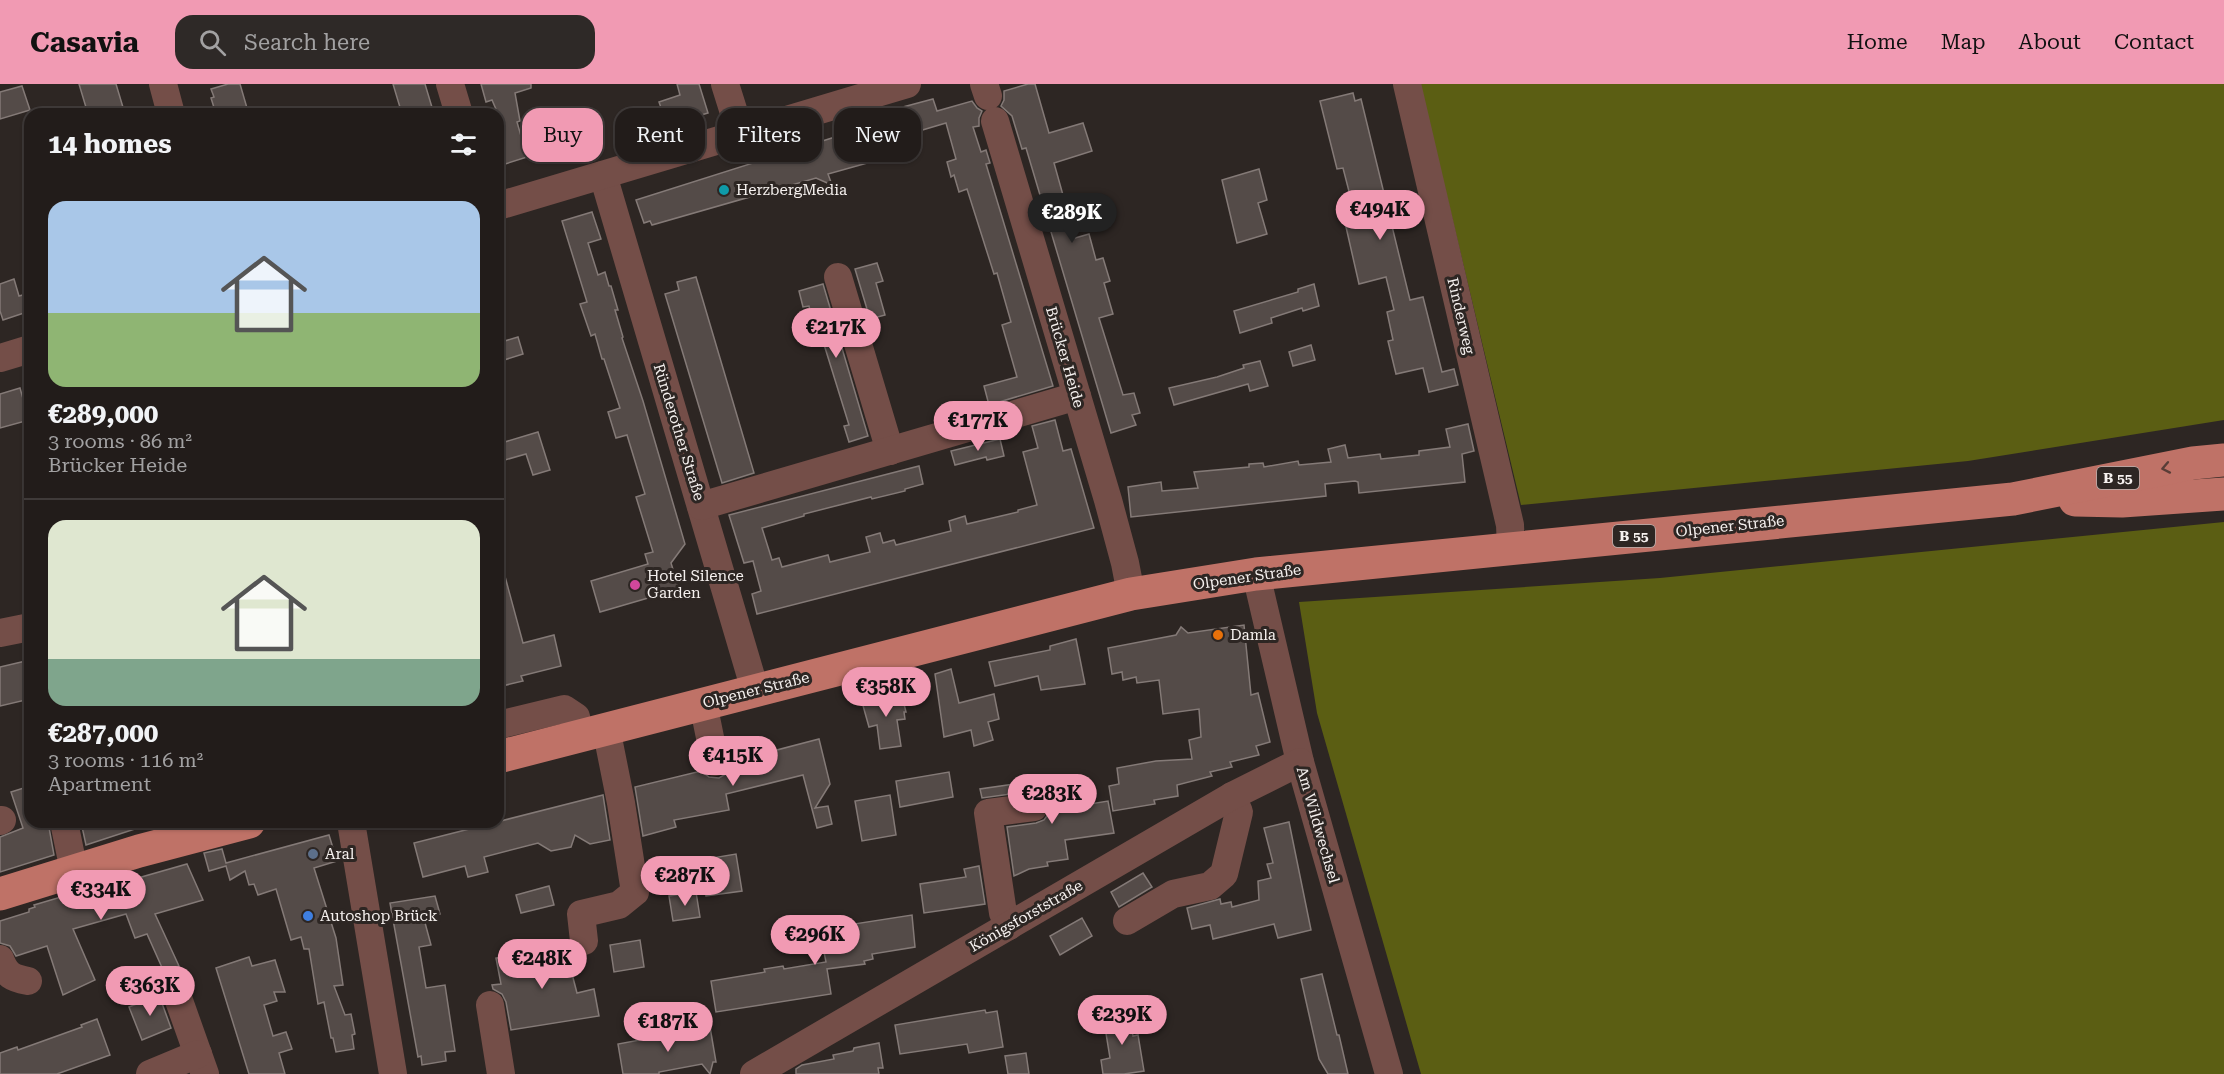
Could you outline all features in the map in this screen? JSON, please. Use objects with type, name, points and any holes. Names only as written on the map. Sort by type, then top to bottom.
[{"type":"main road","name":"Olpener Straße","points":[[504,755],[1131,594],[1256,574],[2013,499],[2193,463],[2224,460]]},
{"type":"main road","name":"Olpener Straße","points":[[2013,499],[2122,501],[2224,494]]},
{"type":"main road","points":[[0,894],[139,851],[226,828]]},
{"type":"street","points":[[163,84],[169,108]]},
{"type":"street","points":[[450,84],[457,108]]},
{"type":"street","points":[[725,84],[733,108]]},
{"type":"street","points":[[822,110],[907,84]]},
{"type":"street","name":"Rinderweg","points":[[1407,84],[1510,525],[1511,548]]},
{"type":"street","name":"Brücker Heide","points":[[989,100],[1114,521],[1131,594]]},
{"type":"street","points":[[504,204],[717,142]]},
{"type":"street","name":"Ründerother Straße","points":[[603,175],[755,690]]},
{"type":"street","points":[[838,277],[890,451]]},
{"type":"street","points":[[0,358],[24,351]]},
{"type":"street","points":[[701,506],[1077,396]]},
{"type":"street","name":"Am Wildwechsel","points":[[1256,574],[1300,762],[1389,1074]]},
{"type":"street","points":[[0,633],[24,628]]},
{"type":"street","points":[[703,703],[716,762]]},
{"type":"street","points":[[504,724],[564,709],[576,717],[593,732],[621,803],[635,892],[619,905],[581,914],[584,941]]},
{"type":"street","name":"Königsforststraße","points":[[754,1074],[1232,796],[1300,762]]},
{"type":"street","points":[[1126,921],[1173,894],[1210,886],[1224,874],[1239,812],[1232,796]]},
{"type":"street","points":[[1009,926],[1003,914],[988,813],[1034,807]]},
{"type":"street","points":[[65,828],[74,871]]},
{"type":"street","points":[[352,828],[393,1074]]},
{"type":"street","points":[[0,959],[4,972],[13,978],[28,981]]},
{"type":"street","points":[[150,1074],[201,1064],[177,995]]},
{"type":"street","points":[[490,1005],[501,1074]]},
{"type":"shaded area","points":[[1420,84],[2224,84],[2224,420],[1968,461],[1521,505]]},
{"type":"shaded area","points":[[2224,522],[2224,1074],[1421,1074],[1317,713],[1299,602],[1660,578]]},
{"type":"building","points":[[79,84],[116,84],[123,108],[86,108]]},
{"type":"building","points":[[228,84],[240,84],[247,108],[214,108],[211,89]]},
{"type":"building","points":[[393,84],[425,84],[432,108],[400,108]]},
{"type":"building","points":[[481,84],[531,84],[531,88],[515,93],[520,121],[517,122],[522,140],[522,159],[504,164],[504,108],[495,108],[492,100],[486,102]]},
{"type":"building","points":[[677,84],[699,84],[708,113],[705,114],[705,108],[661,108],[659,102],[680,95]]},
{"type":"building","points":[[1035,84],[1049,133],[1083,123],[1092,151],[1054,163],[1075,238],[1089,234],[1096,260],[1103,258],[1110,281],[1104,283],[1113,314],[1099,318],[1123,395],[1134,393],[1140,413],[1132,415],[1136,425],[1111,433],[1026,148],[1022,149],[1012,116],[1001,106],[1004,91]]},
{"type":"building","points":[[22,86],[29,108],[24,108],[24,112],[0,119],[0,92]]},
{"type":"building","points":[[1353,93],[1355,101],[1361,99],[1410,300],[1423,297],[1442,372],[1454,369],[1458,385],[1429,392],[1423,368],[1396,374],[1388,341],[1393,340],[1387,312],[1394,310],[1386,277],[1359,284],[1341,205],[1352,203],[1343,168],[1337,169],[1320,101]]},
{"type":"building","points":[[933,99],[937,111],[972,101],[982,111],[979,126],[973,127],[981,152],[986,150],[990,163],[986,164],[1053,386],[989,405],[984,386],[1017,377],[1002,325],[1011,322],[997,273],[994,274],[967,189],[959,192],[954,175],[951,177],[947,162],[956,159],[946,123],[921,130],[921,108],[899,108]]},
{"type":"building","points":[[834,137],[834,162],[871,162],[828,174],[832,185],[816,178],[652,225],[650,221],[644,223],[636,200],[756,162],[822,162],[822,141]]},
{"type":"building","points":[[1259,169],[1267,200],[1258,203],[1267,234],[1237,243],[1222,180]]},
{"type":"building","points":[[592,212],[601,239],[588,243],[598,275],[605,272],[609,286],[611,286],[618,310],[615,310],[622,338],[685,544],[671,563],[679,589],[600,612],[591,581],[648,564],[645,554],[653,552],[636,497],[645,494],[627,435],[616,438],[608,412],[620,408],[595,334],[591,336],[580,304],[587,302],[562,221]]},
{"type":"building","points":[[877,263],[883,281],[876,283],[885,315],[870,319],[855,269]]},
{"type":"building","points":[[696,277],[754,473],[722,483],[665,294],[679,290],[677,282]]},
{"type":"building","points":[[14,279],[19,296],[24,295],[24,313],[3,320],[0,311],[0,284]]},
{"type":"building","points":[[823,284],[868,436],[849,442],[844,426],[849,425],[813,309],[810,310],[809,306],[803,307],[799,291]]},
{"type":"building","points":[[1314,284],[1319,306],[1303,311],[1302,308],[1271,318],[1272,323],[1240,333],[1234,311],[1298,292],[1298,289]]},
{"type":"building","points":[[518,337],[523,354],[504,360],[504,341]]},
{"type":"building","points":[[1311,345],[1315,360],[1293,366],[1289,352]]},
{"type":"building","points":[[1260,361],[1268,386],[1250,391],[1248,384],[1174,405],[1169,388],[1217,377],[1244,368],[1243,365]]},
{"type":"building","points":[[20,388],[24,402],[24,421],[0,428],[0,394]]},
{"type":"building","points":[[1055,420],[1063,451],[1071,449],[1094,528],[757,614],[752,594],[761,591],[753,561],[744,563],[729,515],[919,466],[923,484],[905,489],[905,491],[804,514],[804,516],[762,528],[772,560],[779,558],[782,567],[828,555],[830,562],[870,552],[866,537],[880,533],[883,543],[894,540],[896,545],[951,531],[949,521],[965,516],[967,524],[1018,512],[1018,510],[1037,505],[1023,452],[1038,448],[1032,426]]},
{"type":"building","points":[[1468,424],[1474,451],[1462,454],[1465,482],[1359,493],[1358,482],[1355,481],[1325,484],[1326,496],[1131,517],[1128,487],[1161,482],[1162,491],[1198,488],[1194,472],[1249,467],[1249,464],[1263,463],[1264,467],[1298,461],[1299,465],[1331,462],[1328,449],[1345,445],[1348,458],[1380,454],[1381,459],[1419,455],[1419,451],[1450,447],[1446,429]]},
{"type":"building","points":[[538,432],[550,470],[533,475],[526,454],[504,460],[504,442]]},
{"type":"building","points":[[1000,439],[1004,456],[987,460],[986,457],[955,465],[951,451]]},
{"type":"building","points":[[504,573],[523,643],[554,635],[561,666],[521,676],[523,681],[504,686]]},
{"type":"building","points":[[1244,625],[1251,695],[1258,693],[1270,742],[1256,746],[1259,755],[1230,762],[1232,767],[1210,772],[1212,776],[1177,785],[1178,796],[1154,800],[1155,804],[1113,811],[1109,786],[1119,784],[1117,768],[1156,761],[1192,759],[1189,740],[1201,737],[1199,709],[1163,714],[1159,680],[1137,683],[1136,677],[1123,680],[1122,672],[1112,674],[1108,648],[1176,635],[1181,627],[1188,633]]},
{"type":"building","points":[[1076,639],[1085,684],[1041,690],[1038,676],[995,686],[989,662],[1050,650],[1050,646]]},
{"type":"building","points":[[24,661],[24,700],[0,706],[0,667]]},
{"type":"building","points":[[951,669],[959,703],[994,694],[999,719],[988,722],[993,740],[974,746],[971,730],[944,737],[935,674]]},
{"type":"building","points":[[901,692],[906,712],[904,712],[905,719],[897,720],[901,746],[880,749],[877,725],[869,727],[862,702]]},
{"type":"building","points":[[819,739],[830,784],[815,808],[828,806],[832,824],[817,828],[803,775],[726,794],[729,810],[674,820],[676,827],[643,836],[635,787],[701,771],[709,777],[719,778],[726,774],[731,762]]},
{"type":"building","points":[[949,772],[953,797],[900,807],[896,781]]},
{"type":"building","points":[[1036,781],[1037,787],[1064,783],[1064,786],[1075,784],[1078,806],[1108,801],[1114,833],[1065,840],[1068,859],[1047,862],[1048,866],[1029,869],[1014,876],[1007,827],[1044,820],[1049,813],[1050,804],[1047,797],[1040,792],[1032,791],[982,798],[980,789]]},
{"type":"building","points":[[24,788],[24,828],[49,828],[54,855],[0,872],[0,837],[23,828],[11,792]]},
{"type":"building","points":[[603,795],[610,840],[590,844],[575,835],[571,847],[551,851],[538,843],[484,857],[488,872],[468,877],[465,866],[423,877],[414,843],[473,828],[504,828],[504,820]]},
{"type":"building","points":[[890,795],[896,835],[862,841],[855,801]]},
{"type":"building","points":[[1289,822],[1311,930],[1278,938],[1274,924],[1213,939],[1210,925],[1192,929],[1187,908],[1220,899],[1221,904],[1231,902],[1232,907],[1259,900],[1258,881],[1271,878],[1267,864],[1273,863],[1264,828]]},
{"type":"building","points":[[82,828],[138,828],[86,845]]},
{"type":"building","points":[[329,835],[337,861],[314,868],[336,938],[343,985],[334,986],[345,1015],[351,1014],[355,1034],[352,1035],[354,1049],[336,1052],[324,1002],[318,1004],[309,949],[304,949],[301,937],[291,940],[276,889],[258,895],[254,884],[249,885],[245,871],[230,880],[226,866],[209,871],[204,853],[222,849],[226,863]]},
{"type":"building","points":[[736,854],[742,891],[706,896],[700,860]]},
{"type":"building","points":[[187,864],[203,900],[155,914],[179,966],[164,972],[147,934],[135,938],[126,914],[73,929],[95,980],[63,995],[47,946],[16,956],[10,946],[0,943],[0,921],[29,912],[29,909],[35,907],[34,905],[61,897],[61,900]]},
{"type":"building","points":[[979,866],[985,904],[924,913],[920,884],[966,877],[964,869]]},
{"type":"building","points":[[1143,873],[1152,887],[1119,907],[1111,892]]},
{"type":"building","points":[[549,886],[554,905],[521,913],[516,895]]},
{"type":"building","points":[[696,892],[700,917],[673,921],[669,896]]},
{"type":"building","points":[[435,896],[440,914],[424,919],[431,945],[419,947],[426,988],[445,985],[455,1051],[445,1052],[446,1061],[422,1065],[421,1056],[418,1057],[390,903]]},
{"type":"building","points":[[912,915],[915,947],[872,954],[873,959],[864,961],[865,964],[827,969],[831,994],[716,1012],[711,981],[765,972],[764,969],[783,966],[784,969],[826,962],[822,942],[843,938],[841,926]]},
{"type":"building","points":[[1082,918],[1092,936],[1060,955],[1050,936]]},
{"type":"building","points":[[640,940],[644,967],[614,972],[610,945]]},
{"type":"building","points":[[565,947],[577,993],[594,989],[599,1016],[511,1030],[506,1002],[502,994],[493,989],[492,985],[501,984],[496,958]]},
{"type":"building","points":[[249,957],[252,966],[275,960],[285,992],[274,992],[277,1001],[264,1005],[273,1036],[286,1032],[292,1049],[279,1053],[285,1074],[249,1074],[216,968]]},
{"type":"building","points":[[1322,974],[1348,1074],[1328,1074],[1319,1059],[1301,979]]},
{"type":"building","points":[[159,995],[171,1028],[142,1040],[129,1007]]},
{"type":"building","points":[[985,1010],[986,1013],[997,1011],[1003,1047],[969,1053],[967,1044],[900,1054],[895,1025]]},
{"type":"building","points":[[1129,1011],[1133,1036],[1138,1035],[1144,1071],[1103,1074],[1101,1060],[1110,1058],[1103,1015]]},
{"type":"building","points":[[97,1019],[110,1055],[57,1074],[0,1074],[0,1053],[17,1047],[18,1050],[82,1027],[81,1025]]},
{"type":"building","points":[[710,1027],[716,1062],[713,1062],[710,1074],[702,1064],[659,1072],[659,1074],[623,1074],[618,1044]]},
{"type":"building","points":[[879,1043],[883,1068],[878,1068],[879,1074],[796,1074],[796,1069],[802,1065],[834,1059],[833,1055]]},
{"type":"building","points":[[1026,1053],[1029,1074],[1008,1074],[1005,1056]]},
{"type":"place","name":"HerzbergMedia","points":[[724,190]]},
{"type":"place","name":"Hotel Silence Garden","points":[[635,585]]},
{"type":"place","name":"Damla","points":[[1218,635]]},
{"type":"place","name":"Aral","points":[[313,854]]},
{"type":"place","name":"Autoshop Brück","points":[[308,916]]}]
